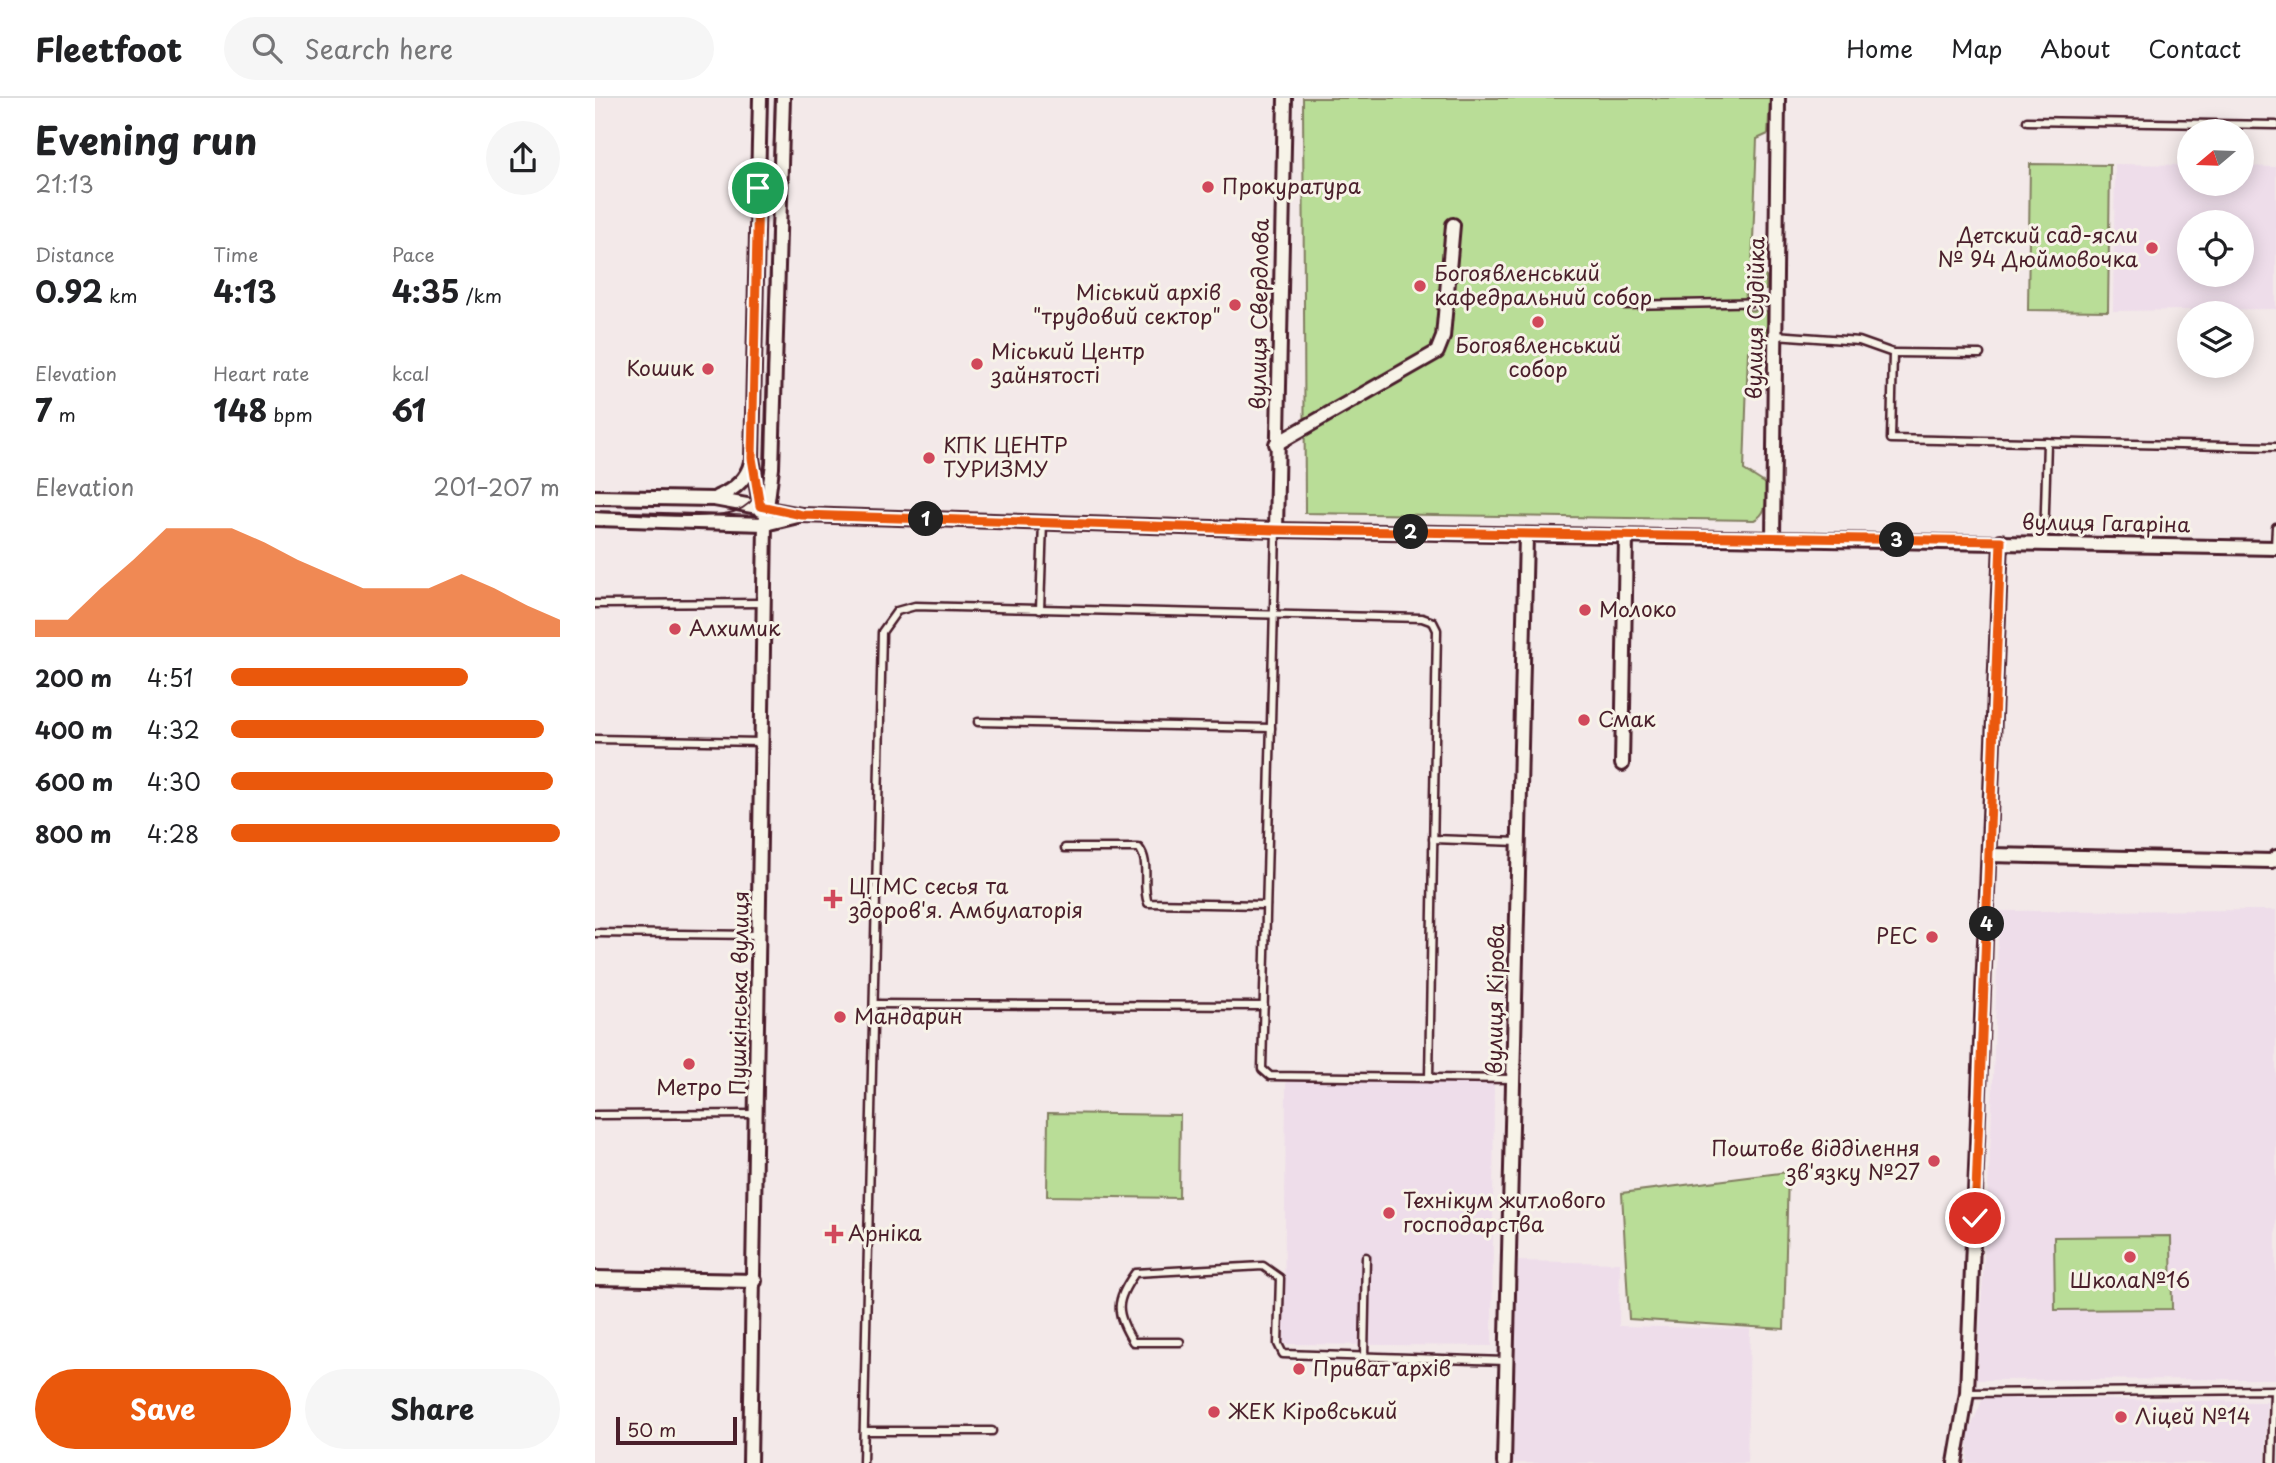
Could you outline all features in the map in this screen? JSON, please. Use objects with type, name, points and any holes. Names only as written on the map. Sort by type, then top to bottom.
[{"type":"street","name":"Пушкінська вулиця","points":[[750,1463],[758,1114],[765,524],[764,507],[752,458],[760,98]]},
{"type":"street","name":"Пушкінська вулиця","points":[[764,507],[772,468],[783,98]]},
{"type":"street","name":"вулиця Свердлова","points":[[1276,530],[1285,98]]},
{"type":"street","name":"вулиця Судійка","points":[[1773,538],[1777,98]]},
{"type":"street","points":[[1276,444],[1437,352],[1443,337],[1453,225]]},
{"type":"street","points":[[714,499],[732,491],[749,469],[752,458]]},
{"type":"street","name":"вулиця Гагаріна","points":[[595,497],[714,499],[802,515],[1276,530],[2276,548]]},
{"type":"street","name":"вулиця Гагаріна","points":[[595,519],[765,524],[802,515]]},
{"type":"street","name":"вулиця Кірова","points":[[1504,1463],[1526,536]]},
{"type":"street","points":[[1622,764],[1626,538]]},
{"type":"street","points":[[1955,1463],[1967,1393],[2001,541]]},
{"type":"street","points":[[1989,855],[2272,861],[2276,857]]},
{"type":"street","points":[[595,1278],[755,1281]]},
{"type":"lane","points":[[2027,121],[2276,125]]},
{"type":"lane","points":[[1625,304],[1776,302]]},
{"type":"lane","points":[[1775,335],[1859,341],[1893,353],[1980,354]]},
{"type":"lane","points":[[1893,353],[1891,439],[2276,447]]},
{"type":"lane","points":[[2044,542],[2047,442]]},
{"type":"lane","points":[[1040,610],[1042,522]]},
{"type":"lane","points":[[2276,527],[2276,548]]},
{"type":"lane","points":[[1276,530],[1262,1069],[1270,1076],[1513,1079]]},
{"type":"lane","points":[[595,604],[764,603]]},
{"type":"lane","points":[[863,1463],[882,632],[897,611],[915,606],[1274,617],[1422,618],[1433,622],[1437,630],[1429,1078]]},
{"type":"lane","points":[[978,722],[1271,728]]},
{"type":"lane","points":[[595,738],[762,742]]},
{"type":"lane","points":[[1433,839],[1519,842]]},
{"type":"lane","points":[[1065,848],[1139,848],[1145,859],[1145,894],[1148,903],[1266,905]]},
{"type":"lane","points":[[595,933],[760,935]]},
{"type":"lane","points":[[874,1004],[1264,1006]]},
{"type":"lane","points":[[595,1115],[758,1114]]},
{"type":"lane","points":[[1364,1357],[1366,1257]]},
{"type":"lane","points":[[1180,1342],[1133,1342],[1120,1320],[1120,1294],[1135,1273],[1263,1266],[1280,1278],[1278,1344],[1283,1354],[1506,1361]]},
{"type":"lane","points":[[1967,1393],[2274,1391],[2272,1463]]},
{"type":"lane","points":[[864,1431],[992,1431]]},
{"type":"shaded area","name":"Детский сад-ясли № 94 Дюймовочка","points":[[2115,164],[2177,165],[2177,196],[2254,196],[2254,166],[2276,167],[2276,309],[2254,309],[2254,301],[2177,301],[2177,310],[2113,311]]},
{"type":"shaded area","name":"Школа№16","points":[[2276,910],[2276,1379],[1977,1380],[1991,1135],[1999,911]]},
{"type":"shaded area","name":"Технікум житлового господарства","points":[[1286,1080],[1494,1082],[1492,1346],[1284,1344]]},
{"type":"shaded area","points":[[1513,1261],[1620,1263],[1619,1326],[1750,1329],[1747,1463],[1509,1463]]},
{"type":"shaded area","name":"Ліцей №14","points":[[1983,1398],[2267,1402],[2265,1463],[1967,1463],[1969,1432]]},
{"type":"green space","points":[[1303,98],[1770,98],[1768,134],[1757,139],[1752,266],[1766,277],[1766,290],[1746,290],[1745,310],[1767,311],[1767,339],[1748,351],[1744,470],[1766,484],[1762,514],[1754,520],[1305,513]]},
{"type":"green space","points":[[2030,164],[2110,165],[2108,311],[2028,310]]},
{"type":"green space","points":[[1048,1113],[1180,1115],[1179,1198],[1047,1196]]},
{"type":"green space","points":[[1788,1172],[1784,1329],[1629,1319],[1622,1193]]},
{"type":"green space","points":[[2171,1236],[2172,1309],[2055,1310],[2054,1237]]},
{"type":"tram line","points":[[595,512],[688,516],[724,514],[743,508],[754,498],[761,485],[766,463],[775,98]]},
{"type":"place","name":"Прокуратура","points":[[1208,187]]},
{"type":"place","name":"Детский сад-ясли № 94 Дюймовочка","points":[[2152,248]]},
{"type":"place","name":"Богоявленський кафедральний собор","points":[[1420,286]]},
{"type":"place","name":"Міський архів \"трудовий сектор\"","points":[[1235,305]]},
{"type":"place","name":"Богоявленський собор","points":[[1538,322]]},
{"type":"place","name":"Міський Центр зайнятості","points":[[977,364]]},
{"type":"place","name":"Кошик","points":[[708,369]]},
{"type":"place","name":"КПК ЦЕНТР ТУРИЗМУ","points":[[929,458]]},
{"type":"place","name":"Молоко","points":[[1585,610]]},
{"type":"place","name":"Алхимик","points":[[675,629]]},
{"type":"place","name":"Смак","points":[[1584,720]]},
{"type":"place","name":"ЦПМС сесья та здоров'я. Амбулаторія","points":[[833,899]]},
{"type":"place","name":"РЕС","points":[[1932,937]]},
{"type":"place","name":"Мандарин","points":[[840,1017]]},
{"type":"place","name":"Метро","points":[[689,1064]]},
{"type":"place","name":"Поштове відділення зв'язку №27","points":[[1934,1161]]},
{"type":"place","name":"Технікум житлового господарства","points":[[1389,1213]]},
{"type":"place","name":"Арніка","points":[[834,1234]]},
{"type":"place","name":"Школа№16","points":[[2130,1257]]},
{"type":"place","name":"Приват архів","points":[[1299,1369]]},
{"type":"place","name":"ЖЕК Кіровський","points":[[1214,1412]]},
{"type":"place","name":"Ліцей №14","points":[[2121,1417]]},
{"type":"route","points":[[758,188],[752,458],[754,483],[760,506],[802,515],[1276,530],[1626,538],[2001,541],[1975,1218]]}]
